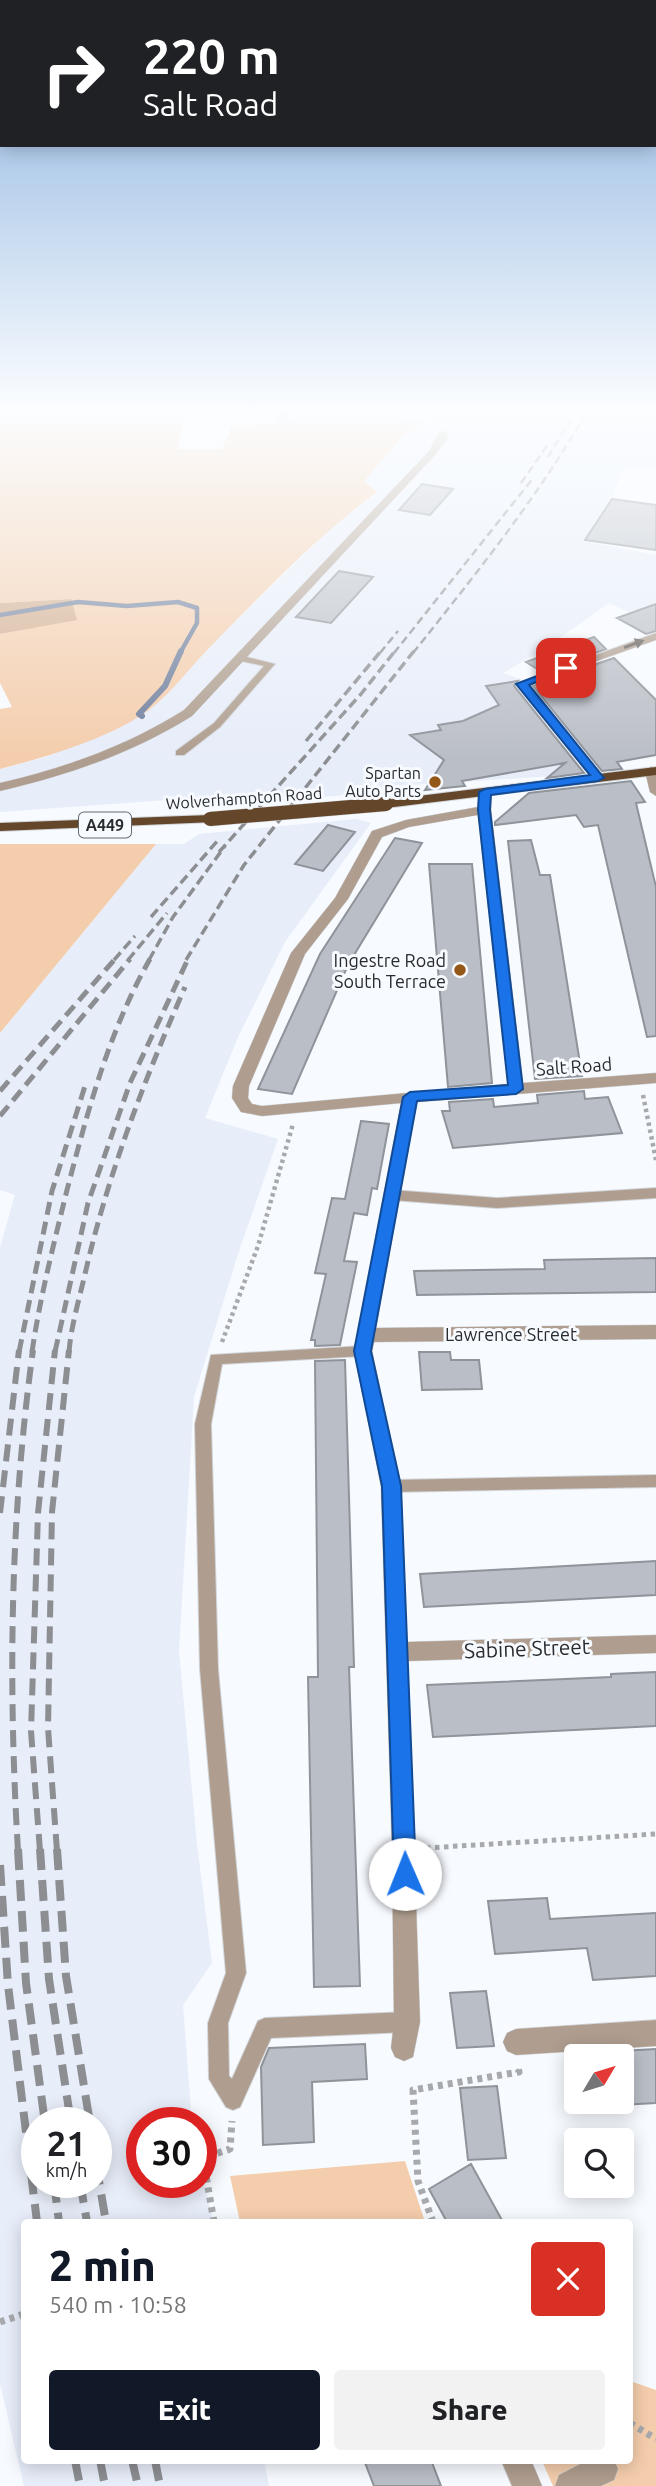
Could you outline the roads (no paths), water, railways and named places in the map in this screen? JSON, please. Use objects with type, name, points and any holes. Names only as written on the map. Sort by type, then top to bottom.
[{"type":"highway","name":"Wolverhampton Road","points":[[0,827],[210,819],[386,804],[653,771]]},
{"type":"street","points":[[0,787],[60,771],[164,730],[188,713],[363,526]]},
{"type":"street","points":[[598,778],[522,684],[656,636]]},
{"type":"street","points":[[653,771],[656,792]]},
{"type":"street","points":[[485,792],[484,810],[516,1089]]},
{"type":"street","name":"Salt Road","points":[[484,810],[406,824],[377,834],[341,899],[298,953],[241,1086],[240,1098],[247,1108],[262,1111],[648,1079]]},
{"type":"street","points":[[404,2048],[407,2022],[404,1849],[391,1486],[364,1343],[410,1097]]},
{"type":"street","name":"Lawrence Street","points":[[364,1343],[656,1332]]},
{"type":"street","name":"Sabine Street","points":[[397,1652],[656,1644]]},
{"type":"street","points":[[516,2042],[656,2033]]},
{"type":"street","points":[[518,2464],[527,2486]]},
{"type":"street","points":[[570,2486],[603,2469]]},
{"type":"lane","points":[[180,753],[217,725],[270,664],[239,658]]},
{"type":"lane","points":[[392,1195],[497,1203],[656,1193]]},
{"type":"lane","points":[[364,1343],[216,1359],[203,1424],[208,1642],[236,1973],[218,2023],[219,2079],[233,2100],[265,2028],[407,2022]]},
{"type":"lane","points":[[391,1486],[656,1481]]},
{"type":"waterway","points":[[0,615],[78,602],[127,606],[178,602],[197,608],[197,623],[180,652]]},
{"type":"waterway","points":[[142,716],[139,714],[165,686],[180,652]]},
{"type":"railway","points":[[394,653],[495,526]]},
{"type":"railway","points":[[413,653],[511,526]]},
{"type":"railway","points":[[380,653],[398,631]]},
{"type":"railway","points":[[306,741],[381,651]]},
{"type":"railway","points":[[219,852],[361,694],[395,651]]},
{"type":"railway","points":[[186,960],[244,865],[414,651]]},
{"type":"railway","points":[[151,917],[220,838]]},
{"type":"railway","points":[[149,960],[173,917],[225,846]]},
{"type":"railway","points":[[128,960],[167,913]]},
{"type":"railway","points":[[114,960],[135,936]]},
{"type":"railway","points":[[0,1091],[115,959]]},
{"type":"railway","points":[[0,1116],[130,959]]},
{"type":"railway","points":[[32,1352],[52,1250],[92,1101],[111,1043],[150,959]]},
{"type":"railway","points":[[55,1352],[88,1203],[130,1083],[188,959]]},
{"type":"railway","points":[[69,1352],[73,1323],[94,1237],[116,1164],[155,1057],[185,987]]},
{"type":"railway","points":[[19,1352],[52,1191],[85,1086]]},
{"type":"railway","points":[[0,1513],[19,1350]]},
{"type":"railway","points":[[18,1851],[13,1726],[13,1600],[20,1475],[33,1350]]},
{"type":"railway","points":[[40,1851],[31,1731],[38,1513],[55,1350]]},
{"type":"railway","points":[[57,1851],[48,1728],[52,1512],[69,1350]]},
{"type":"railway","points":[[18,1849],[26,1983],[43,2107]]},
{"type":"railway","points":[[40,1849],[49,1979],[69,2107]]},
{"type":"railway","points":[[57,1849],[66,1976],[87,2107]]},
{"type":"railway","points":[[0,1865],[8,1985],[37,2219]]},
{"type":"railway","points":[[56,2198],[59,2219]]},
{"type":"railway","points":[[83,2198],[86,2219]]},
{"type":"railway","points":[[102,2198],[105,2219]]},
{"type":"railway","points":[[76,2464],[80,2486]]},
{"type":"railway","points":[[101,2464],[105,2486]]},
{"type":"railway","points":[[133,2464],[138,2486]]},
{"type":"railway","points":[[156,2464],[160,2486]]},
{"type":"place","name":"Spartan Auto Parts","points":[[435,782]]},
{"type":"place","name":"Ingestre Road South Terrace","points":[[460,970]]}]
